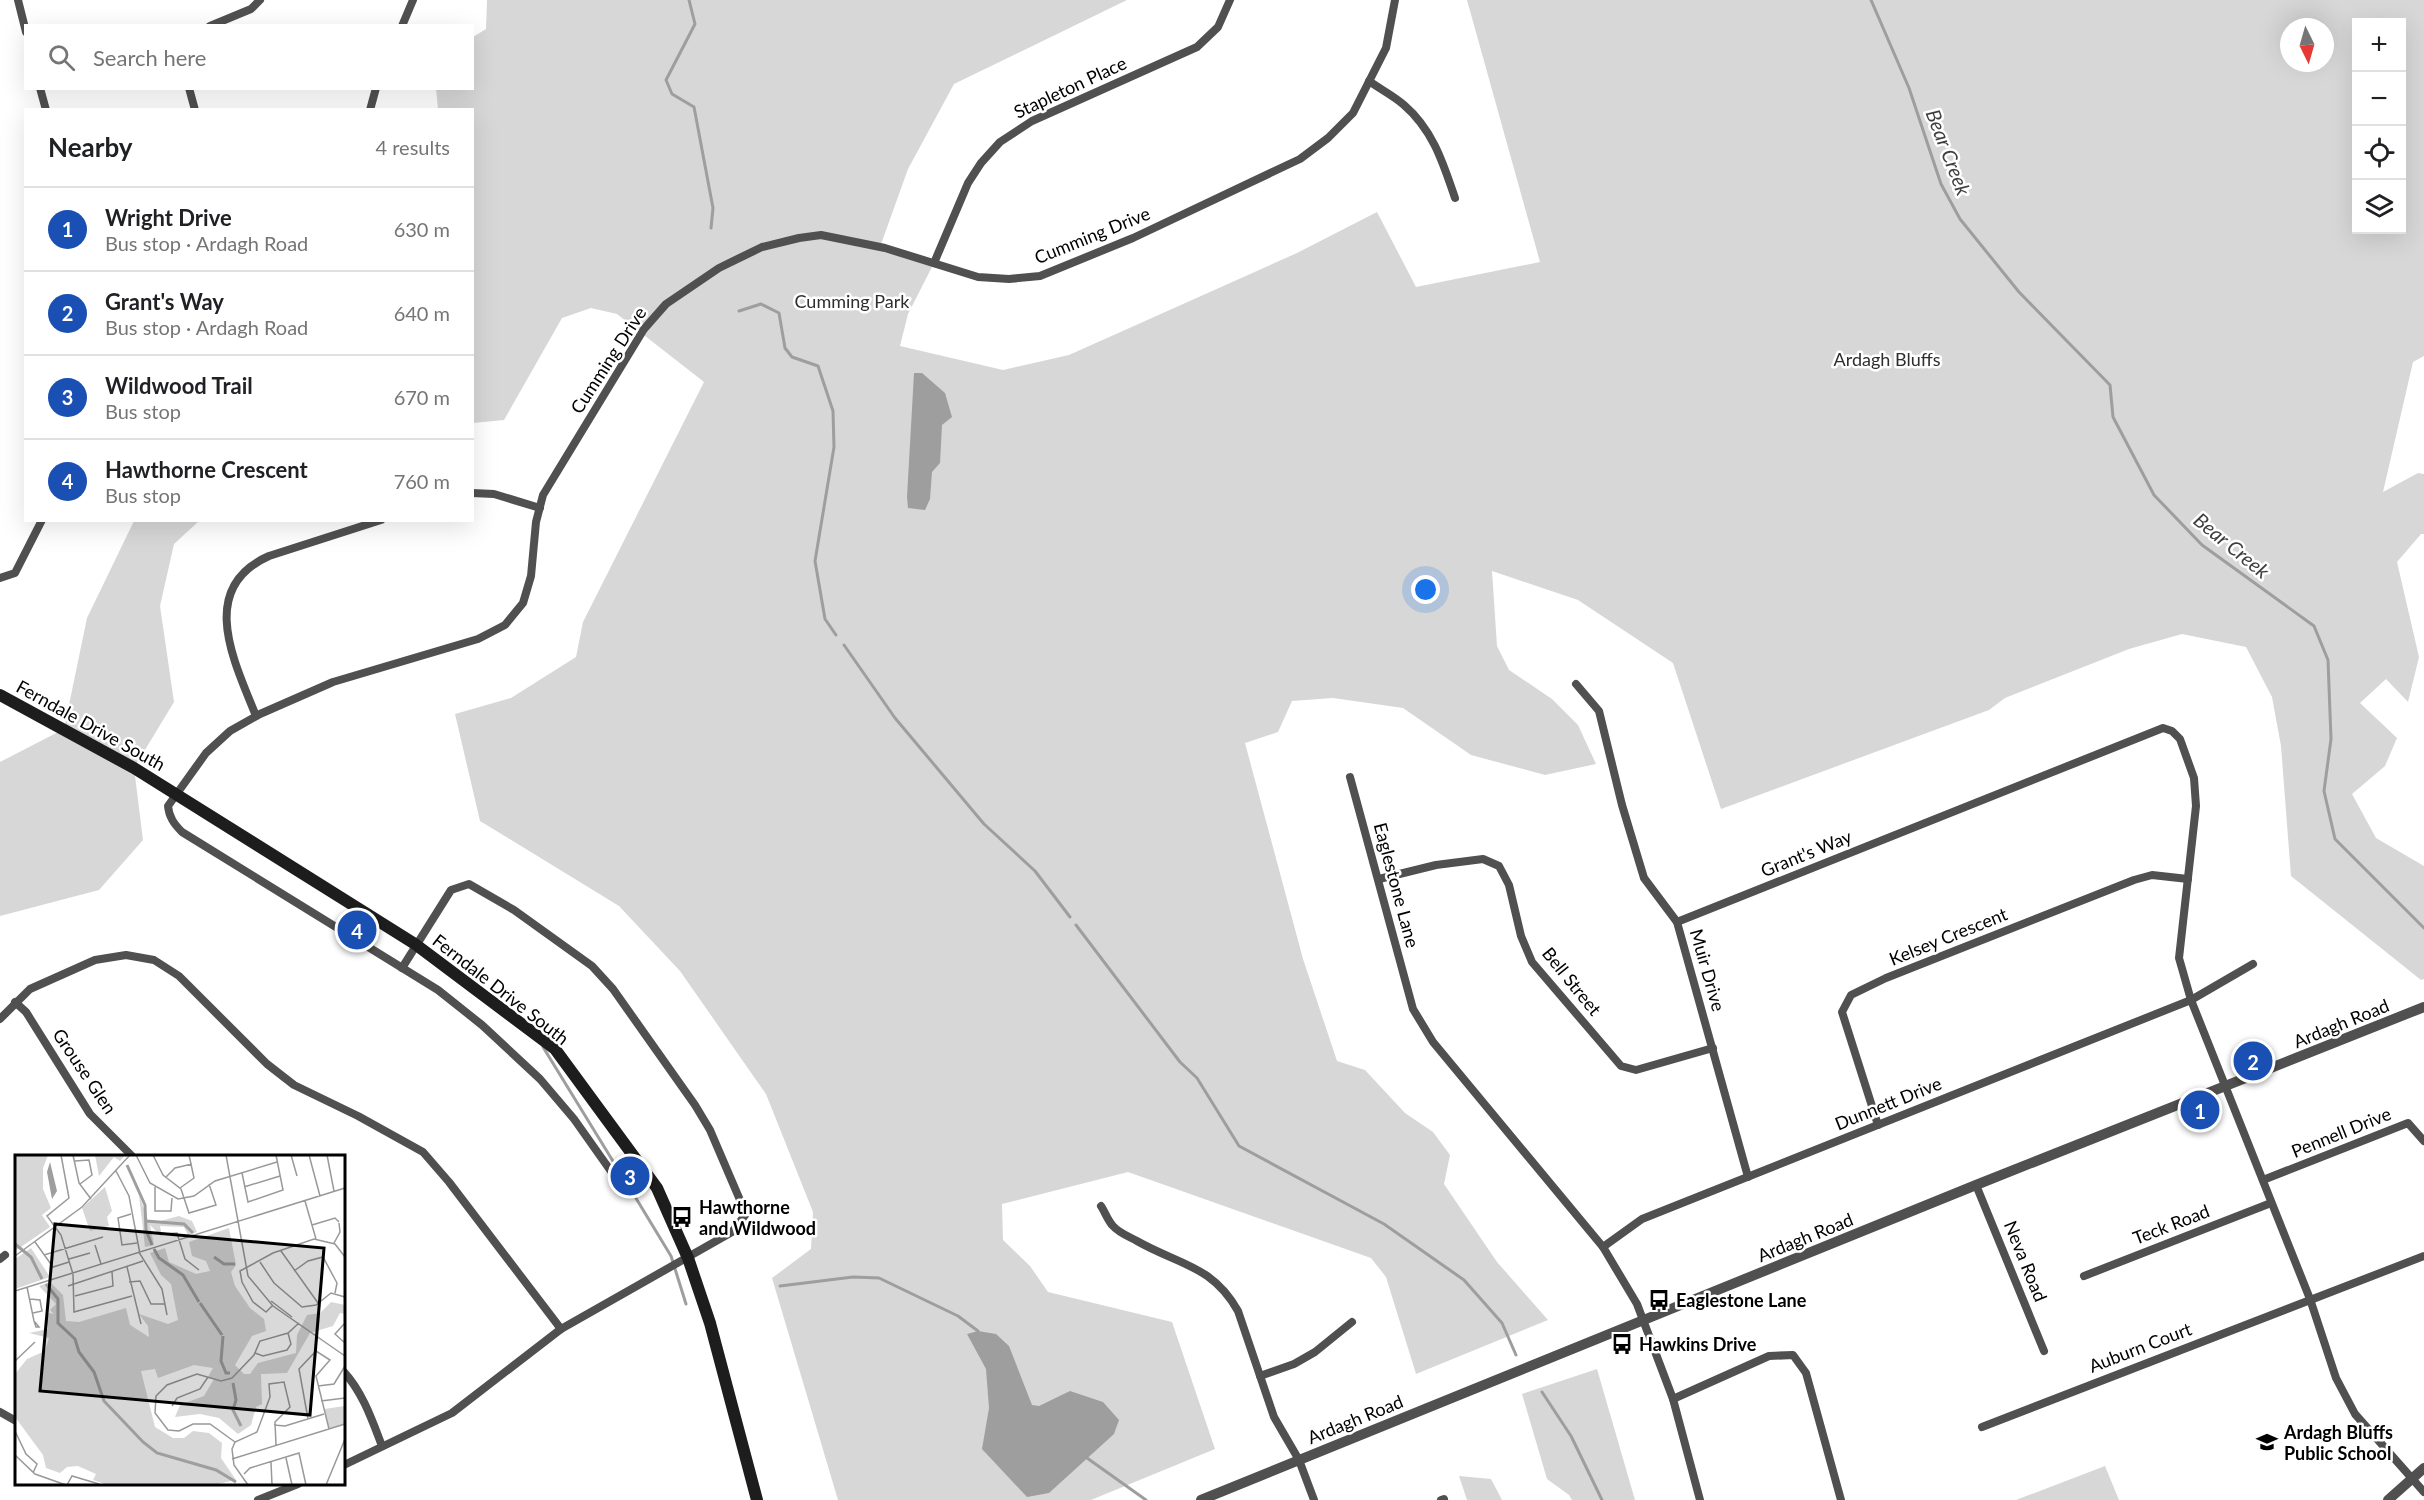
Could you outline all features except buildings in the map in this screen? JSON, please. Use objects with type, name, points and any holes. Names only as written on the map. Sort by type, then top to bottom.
[{"type":"main road","name":"Ferndale Drive South","points":[[0,695],[93,744],[176,793],[415,944],[555,1049],[652,1182],[688,1258],[710,1323],[757,1500]]},
{"type":"street","points":[[18,0],[24,24]]},
{"type":"street","points":[[215,24],[251,9],[260,0]]},
{"type":"street","points":[[403,24],[413,0]]},
{"type":"street","name":"Stapleton Place","points":[[934,263],[968,183],[981,163],[1000,142],[1032,121],[1197,46],[1218,27],[1230,0]]},
{"type":"street","name":"Cumming Drive","points":[[176,793],[206,753],[230,731],[256,716],[333,682],[478,639],[505,625],[523,603],[531,576],[543,495],[644,329],[666,304],[719,268],[762,247],[799,237],[821,235],[885,248],[978,277],[1009,279],[1040,276],[1133,238],[1300,159],[1328,138],[1353,112],[1386,48],[1395,0]]},
{"type":"street","points":[[1369,81],[1403,104],[1422,123],[1438,147],[1455,198]]},
{"type":"street","points":[[41,90],[45,108]]},
{"type":"street","points":[[190,90],[194,108]]},
{"type":"street","points":[[371,108],[375,90]]},
{"type":"street","points":[[474,493],[494,494],[540,508]]},
{"type":"street","points":[[0,578],[15,573],[41,522]]},
{"type":"street","points":[[256,716],[231,653],[225,620],[235,580],[257,563],[273,555],[375,522]]},
{"type":"street","name":"Muir Drive","points":[[1576,684],[1599,711],[1622,805],[1644,878],[1677,922],[1748,1177]]},
{"type":"street","name":"Grant's Way","points":[[1677,922],[2163,728],[2172,731],[2180,739],[2194,778],[2196,806],[2179,958],[2191,1000],[2310,1299],[2336,1378],[2355,1414],[2424,1492]]},
{"type":"street","name":"Eaglestone Lane","points":[[1350,777],[1413,1009],[1433,1042],[1603,1247],[1644,1320]]},
{"type":"street","points":[[176,793],[168,806],[168,814],[182,832],[438,990],[518,1057],[574,1119],[620,1184],[627,1188],[652,1182]]},
{"type":"street","name":"Bell Street","points":[[1379,879],[1436,865],[1483,859],[1491,862],[1498,866],[1509,885],[1521,936],[1532,962],[1621,1066],[1636,1070],[1713,1048]]},
{"type":"street","name":"Kelsey Crescent","points":[[1878,1125],[1842,1012],[1851,995],[1886,978],[2134,880],[2152,875],[2188,879]]},
{"type":"street","points":[[345,1464],[452,1413],[561,1329],[732,1233],[746,1214],[710,1130],[695,1105],[606,981],[592,966],[514,910],[469,884],[451,890],[402,968]]},
{"type":"street","points":[[0,1019],[30,989],[95,960],[126,955],[154,960],[179,976],[267,1064],[294,1085],[358,1116],[423,1152],[449,1182],[561,1329]]},
{"type":"street","name":"Dunnett Drive","points":[[1603,1247],[1642,1219],[2191,1000],[2253,964]]},
{"type":"street","name":"Grouse Glen","points":[[15,1002],[26,1012],[90,1114],[131,1155]]},
{"type":"street","name":"Ardagh Road","points":[[1201,1500],[1976,1185],[2424,1007]]},
{"type":"street","name":"Pennell Drive","points":[[2263,1180],[2408,1123],[2424,1142]]},
{"type":"street","name":"Neva Road","points":[[1976,1185],[2044,1351]]},
{"type":"street","name":"Teck Road","points":[[2084,1276],[2271,1203]]},
{"type":"street","points":[[1101,1206],[1114,1227],[1149,1248],[1200,1270],[1221,1286],[1238,1311],[1274,1417],[1299,1460],[1314,1500]]},
{"type":"street","name":"Auburn Court","points":[[1982,1427],[2424,1256]]},
{"type":"street","points":[[1644,1320],[1673,1400],[1700,1500]]},
{"type":"street","points":[[1260,1376],[1294,1364],[1315,1352],[1352,1323]]},
{"type":"street","points":[[1673,1400],[1769,1356],[1793,1355],[1806,1373],[1841,1500]]},
{"type":"street","points":[[345,1373],[369,1411],[382,1446]]},
{"type":"street","points":[[0,1412],[15,1420]]},
{"type":"street","points":[[2388,1500],[2424,1468]]},
{"type":"street","points":[[258,1500],[296,1485]]},
{"type":"green space","name":"Ardagh Bluffs","points":[[487,0],[1127,0],[954,84],[908,169],[880,247],[934,263],[908,314],[900,346],[1003,370],[1069,355],[1297,253],[1377,212],[1416,287],[1540,262],[1467,0],[2424,0],[2424,356],[2413,362],[2383,492],[2418,473],[2424,474],[2424,534],[2421,534],[2397,562],[2419,657],[2408,702],[2386,679],[2360,703],[2397,738],[2385,766],[2352,794],[2376,838],[2424,866],[2424,979],[2421,980],[2291,876],[2281,746],[2272,697],[2246,647],[2182,634],[2129,649],[2005,698],[1989,710],[1721,809],[1673,663],[1578,600],[1492,571],[1497,646],[1509,670],[1552,699],[1578,725],[1596,764],[1545,775],[1471,755],[1403,708],[1333,698],[1292,701],[1278,732],[1245,743],[1303,959],[1337,1061],[1365,1070],[1405,1113],[1433,1132],[1450,1155],[1444,1184],[1497,1262],[1548,1320],[1416,1374],[1386,1277],[1371,1258],[1128,1172],[1002,1204],[1003,1240],[1030,1266],[1048,1292],[1172,1322],[1215,1449],[1091,1500],[838,1500],[772,1278],[811,1249],[813,1212],[766,1094],[680,971],[619,906],[480,821],[455,714],[511,698],[576,657],[583,622],[704,382],[617,314],[591,308],[562,318],[504,420],[474,423],[474,108],[438,108],[436,90],[474,90],[474,36],[486,29]]},
{"type":"green space","points":[[134,522],[198,522],[174,544],[160,606],[174,702],[134,768],[143,840],[99,890],[0,916],[0,762],[64,729],[87,618]]},
{"type":"green space","points":[[1597,1369],[1635,1500],[1572,1500],[1569,1495],[1547,1479],[1522,1394]]},
{"type":"green space","points":[[2105,1466],[2119,1500],[2016,1500]]},
{"type":"green space","points":[[1459,1476],[1491,1479],[1502,1500],[1467,1500]]},
{"type":"shaded area","points":[[914,373],[922,373],[945,393],[952,417],[942,425],[940,463],[932,472],[930,499],[925,510],[908,508],[907,497]]},
{"type":"shaded area","points":[[978,1331],[996,1334],[1009,1346],[1032,1405],[1039,1406],[1070,1391],[1103,1402],[1119,1420],[1114,1434],[1049,1493],[1027,1497],[982,1449],[989,1408],[986,1369],[967,1334]]},
{"type":"waterway","points":[[689,0],[695,24],[666,80],[672,94],[694,107],[713,208],[711,228]]},
{"type":"waterway","name":"Bear Creek","points":[[1871,0],[1909,88],[1941,184],[1960,219],[2019,292],[2110,385],[2113,417],[2154,495],[2202,545],[2314,626],[2328,660],[2331,739],[2324,791],[2335,839],[2424,928]]},
{"type":"waterway","points":[[739,311],[761,304],[779,313],[785,348],[792,357],[818,366],[833,411],[834,447],[815,561],[825,619],[836,635]]},
{"type":"waterway","points":[[844,645],[895,718],[984,824],[1035,871],[1070,917]]},
{"type":"waterway","points":[[1076,925],[1180,1062],[1197,1078],[1239,1146],[1384,1224],[1464,1280],[1502,1323],[1516,1355]]},
{"type":"waterway","points":[[543,1047],[627,1184]]},
{"type":"waterway","points":[[631,1190],[671,1256],[686,1304]]},
{"type":"waterway","points":[[780,1286],[853,1277],[879,1278],[958,1316],[978,1331]]},
{"type":"waterway","points":[[1542,1392],[1571,1436],[1602,1500]]},
{"type":"waterway","points":[[1087,1458],[1146,1500]]},
{"type":"place","name":"Hawthorne Crescent","points":[[357,930]]},
{"type":"place","name":"Grant's Way","points":[[2253,1061]]},
{"type":"place","name":"Wright Drive","points":[[2200,1110]]},
{"type":"place","name":"Wildwood Trail","points":[[630,1176]]},
{"type":"place","name":"Hawthorne and Wildwood","points":[[682,1217]]},
{"type":"place","name":"Eaglestone Lane","points":[[1659,1300]]},
{"type":"place","name":"Hawkins Drive","points":[[1622,1344]]},
{"type":"place","name":"Ardagh Bluffs Public School","points":[[2267,1442]]},
{"type":"park label","name":"Cumming Park","points":[[852,301]]}]
